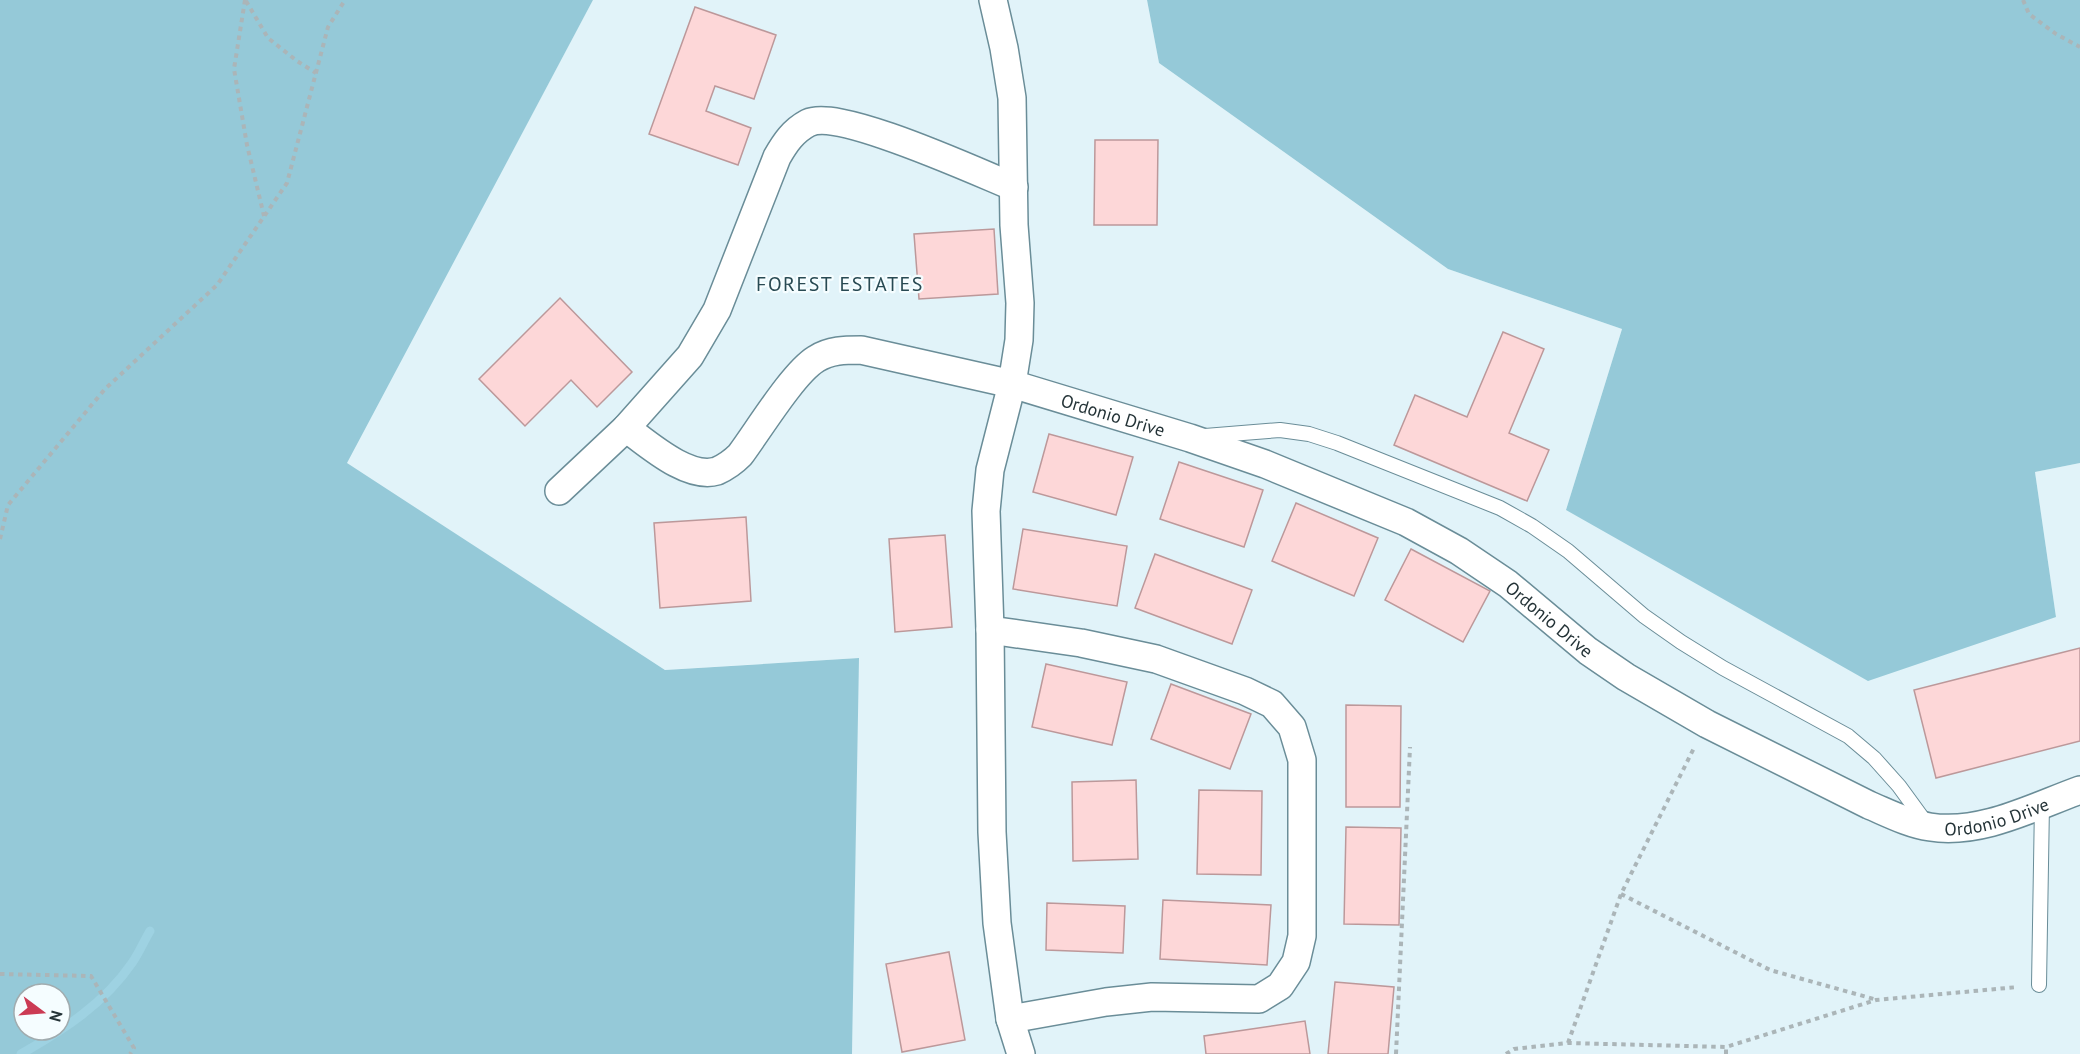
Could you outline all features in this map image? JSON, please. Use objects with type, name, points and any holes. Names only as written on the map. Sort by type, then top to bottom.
[{"type":"street","points":[[993,0],[1004,48],[1011,98],[1016,263],[1020,303],[1019,340],[990,470],[986,511],[992,832],[997,923],[1010,1020],[1021,1054]]},
{"type":"street","points":[[559,491],[626,428],[690,356],[717,310],[777,157],[790,136],[809,122],[835,122],[874,131],[1014,187]]},
{"type":"street","name":"Ordonio Drive","points":[[626,428],[681,466],[715,472],[729,465],[740,455],[797,377],[815,359],[837,350],[861,350],[1011,384],[1190,438],[1265,464],[1406,522],[1459,551],[1508,584],[1588,651],[1626,677],[1707,724],[1899,818],[1929,827],[1965,828],[1995,821],[2080,790]]},
{"type":"street","points":[[990,630],[1081,643],[1156,659],[1245,691],[1272,704],[1292,727],[1302,760],[1304,803],[1302,936],[1296,962],[1280,986],[1259,999],[1152,997],[1106,1002],[1010,1020]]},
{"type":"lane","points":[[1190,438],[1280,430],[1310,434],[1500,508],[1532,526],[1568,551],[1611,589],[1682,642],[1723,668],[1848,736],[1899,786],[1929,827]]},
{"type":"lane","points":[[2039,985],[2042,804]]},
{"type":"path","points":[[264,216],[247,145],[234,69],[245,0],[268,38],[316,73]]},
{"type":"path","points":[[0,539],[8,505],[105,389],[217,285],[287,183],[328,27],[345,0]]},
{"type":"path","points":[[2023,0],[2029,14],[2056,34],[2080,47]]},
{"type":"path","points":[[1568,1043],[1621,894],[1707,724]]},
{"type":"path","points":[[1396,1054],[1410,747]]},
{"type":"path","points":[[1621,894],[1770,970],[1876,1000]]},
{"type":"path","points":[[0,974],[91,976],[134,1048],[130,1054]]},
{"type":"path","points":[[1506,1054],[1514,1049],[1568,1043],[1726,1047],[1876,1000],[2039,985]]},
{"type":"path","points":[[1726,1047],[1726,1054]]},
{"type":"shaded area","points":[[0,0],[593,0],[347,463],[665,670],[859,658],[852,1054],[0,1054]]},
{"type":"shaded area","points":[[593,0],[1147,0],[1159,63],[1448,269],[1622,329],[1566,510],[2056,617],[2035,472],[2080,463],[2080,1054],[852,1054],[858,658],[665,670],[346,463]]},
{"type":"shaded area","points":[[1147,0],[2080,0],[2080,463],[2035,472],[2056,617],[1868,681],[1566,510],[1622,329],[1448,269],[1159,63]]},
{"type":"building","points":[[695,7],[776,35],[754,99],[715,86],[706,111],[751,128],[738,165],[649,134]]},
{"type":"building","points":[[1095,140],[1158,140],[1157,225],[1094,225]]},
{"type":"building","points":[[994,229],[998,294],[919,299],[914,234]]},
{"type":"building","points":[[560,298],[632,372],[597,407],[571,380],[525,426],[479,379]]},
{"type":"building","points":[[1503,332],[1544,349],[1509,433],[1549,450],[1527,501],[1394,445],[1415,395],[1467,417]]},
{"type":"building","points":[[1049,434],[1133,457],[1116,515],[1033,492]]},
{"type":"building","points":[[1179,462],[1263,490],[1244,547],[1160,519]]},
{"type":"building","points":[[1296,503],[1378,538],[1354,596],[1272,561]]},
{"type":"building","points":[[746,517],[751,601],[660,608],[654,523]]},
{"type":"building","points":[[1023,529],[1127,546],[1117,606],[1013,589]]},
{"type":"building","points":[[945,535],[952,627],[895,632],[889,539]]},
{"type":"building","points":[[1411,549],[1490,591],[1463,642],[1385,600]]},
{"type":"building","points":[[1155,554],[1252,590],[1232,644],[1135,608]]},
{"type":"building","points":[[2080,648],[2080,741],[1936,778],[1914,690]]},
{"type":"building","points":[[1046,664],[1127,682],[1112,745],[1032,727]]},
{"type":"building","points":[[1171,684],[1251,714],[1230,769],[1151,739]]},
{"type":"building","points":[[1346,705],[1401,706],[1400,807],[1346,807]]},
{"type":"building","points":[[1136,780],[1138,859],[1073,861],[1072,782]]},
{"type":"building","points":[[1199,790],[1262,791],[1261,875],[1197,874]]},
{"type":"building","points":[[1346,827],[1401,828],[1399,925],[1344,924]]},
{"type":"building","points":[[1163,900],[1271,905],[1267,965],[1160,959]]},
{"type":"building","points":[[1047,903],[1125,906],[1123,953],[1046,950]]},
{"type":"building","points":[[949,952],[965,1040],[902,1052],[886,964]]},
{"type":"building","points":[[1335,982],[1394,987],[1388,1054],[1328,1054]]},
{"type":"building","points":[[1305,1021],[1310,1054],[1206,1054],[1204,1036]]},
{"type":"waterway","points":[[21,1054],[82,1015],[109,991],[132,963],[150,931]]},
{"type":"district","name":"FOREST ESTATES","points":[[840,284]]}]
